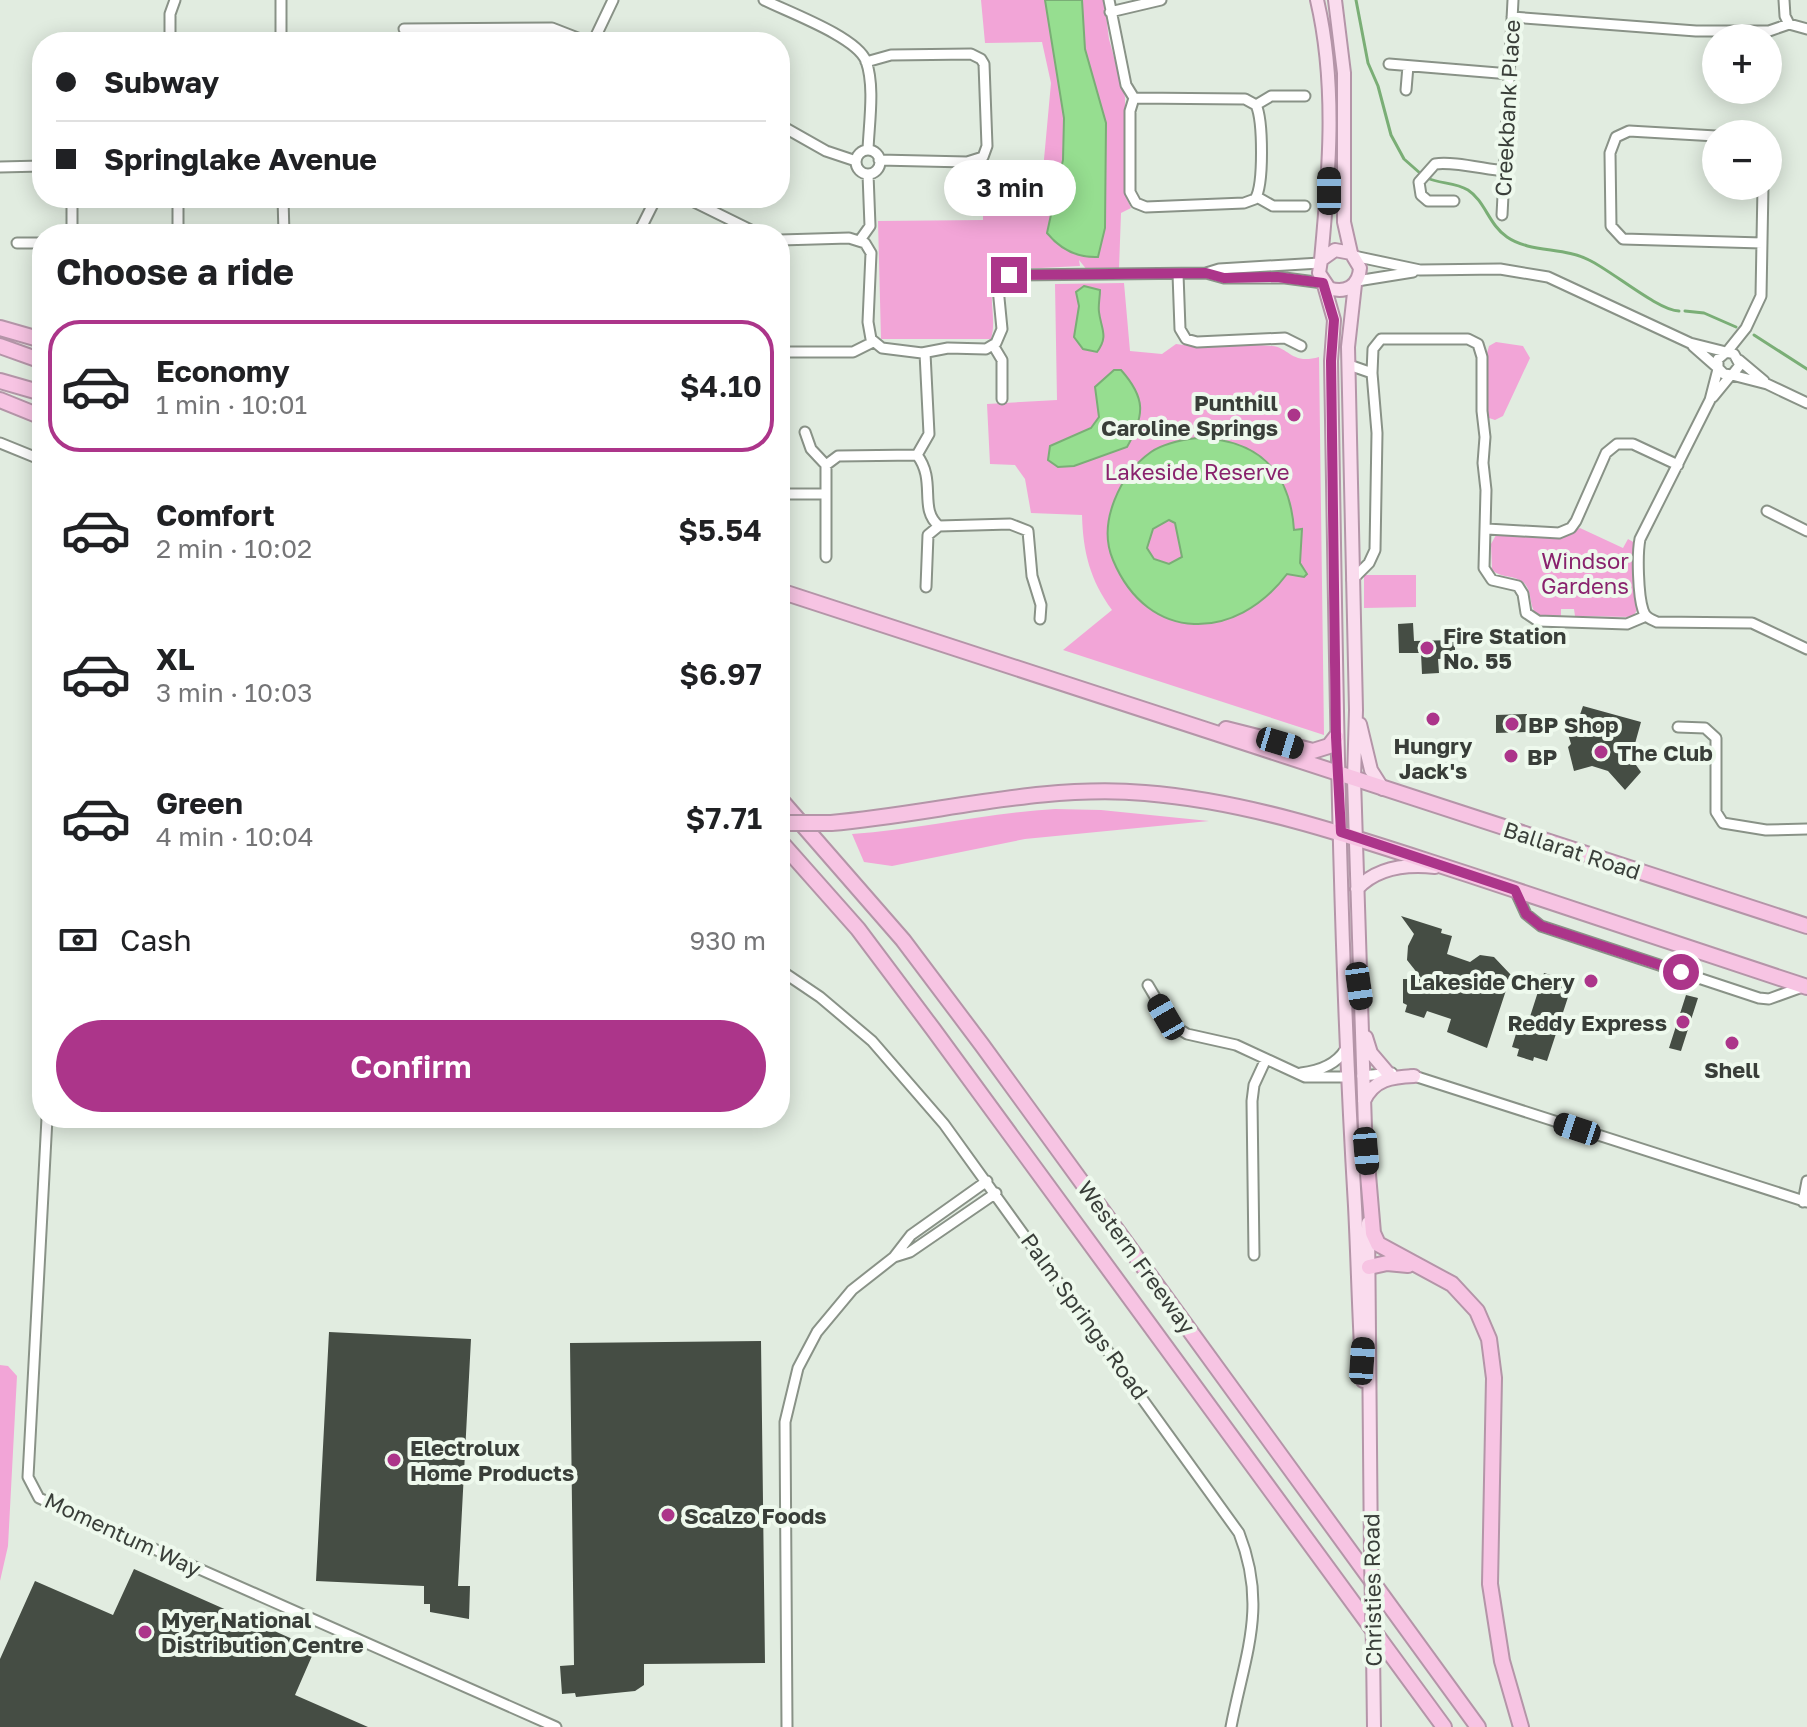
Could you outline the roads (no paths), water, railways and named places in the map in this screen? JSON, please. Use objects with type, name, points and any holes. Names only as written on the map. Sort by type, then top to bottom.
[{"type":"highway","points":[[0,328],[32,337]]},
{"type":"highway","points":[[0,346],[32,357]]},
{"type":"highway","points":[[0,381],[32,390]]},
{"type":"highway","points":[[0,400],[32,413]]},
{"type":"highway","points":[[790,594],[1163,717],[1229,729],[1313,751],[1329,746],[1336,737]]},
{"type":"highway","name":"Ballarat Road","points":[[1163,717],[1807,926]]},
{"type":"highway","points":[[790,823],[831,823],[906,816],[998,800],[1110,791],[1227,804],[1341,832],[1806,986]]},
{"type":"highway","name":"Western Freeway","points":[[790,810],[903,940],[982,1045],[1478,1727]]},
{"type":"highway","name":"Western Freeway","points":[[790,852],[858,929],[933,1029],[1444,1727]]},
{"type":"highway","points":[[1366,1151],[1376,1240],[1382,1248],[1452,1284],[1482,1319],[1492,1352],[1490,1584],[1502,1661],[1521,1727]]},
{"type":"highway","points":[[1369,1267],[1400,1264],[1428,1269]]},
{"type":"main road","points":[[1317,0],[1327,75],[1328,205],[1319,273],[1324,284],[1340,291],[1356,283]]},
{"type":"main road","points":[[1335,0],[1344,73],[1344,222],[1360,268],[1349,319],[1351,581],[1356,710],[1371,770],[1383,789]]},
{"type":"main road","points":[[1321,262],[1335,250],[1353,255]]},
{"type":"main road","name":"Christies Road","points":[[1324,284],[1334,320],[1331,361],[1336,737],[1345,1050],[1369,1452]]},
{"type":"main road","points":[[1332,464],[1350,463]]},
{"type":"main road","points":[[1335,617],[1352,617]]},
{"type":"main road","name":"Christies Road","points":[[1356,710],[1354,779],[1369,1267],[1374,1727]]},
{"type":"main road","points":[[1357,889],[1372,876],[1395,868],[1426,866],[1454,870]]},
{"type":"main road","points":[[1359,986],[1369,1047],[1388,1073]]},
{"type":"main road","points":[[1347,1077],[1362,1076]]},
{"type":"main road","points":[[1363,1102],[1372,1087],[1383,1080],[1414,1076]]},
{"type":"main road","points":[[1362,1361],[1364,1275],[1369,1267]]},
{"type":"street","points":[[170,32],[170,14],[175,0]]},
{"type":"street","points":[[281,0],[281,32]]},
{"type":"street","points":[[595,32],[613,0]]},
{"type":"street","points":[[764,0],[848,42],[862,54],[866,62],[868,150]]},
{"type":"street","points":[[1109,0],[1128,91],[1134,98],[1245,99],[1256,105]]},
{"type":"street","points":[[1110,12],[1161,0]]},
{"type":"street","name":"Creekbank Place","points":[[1502,215],[1513,0]]},
{"type":"street","points":[[1784,0],[1789,24]]},
{"type":"street","points":[[1512,17],[1696,31],[1769,31],[1789,24],[1807,29]]},
{"type":"street","points":[[404,29],[552,28],[563,32]]},
{"type":"street","points":[[866,62],[891,55],[971,54],[984,64],[987,146],[983,157],[967,162],[879,160]]},
{"type":"street","points":[[1389,64],[1510,74]]},
{"type":"street","points":[[1406,90],[1408,66]]},
{"type":"street","points":[[1256,105],[1271,96],[1305,96]]},
{"type":"street","points":[[1134,98],[1130,111],[1130,192],[1136,203],[1146,207],[1238,204],[1251,202],[1257,197],[1260,187],[1260,131],[1256,105]]},
{"type":"street","points":[[790,131],[826,151],[856,161],[860,171],[868,174],[875,171],[879,160],[875,153],[868,150],[861,152],[856,161]]},
{"type":"street","points":[[1702,135],[1627,131],[1616,137],[1610,153],[1611,226],[1623,239],[1762,243]]},
{"type":"street","points":[[1454,201],[1428,201],[1421,195],[1419,182],[1432,166],[1452,163],[1472,169],[1504,171]]},
{"type":"street","points":[[0,167],[32,166]]},
{"type":"street","points":[[860,240],[870,226],[868,174]]},
{"type":"street","points":[[1257,197],[1273,206],[1305,206]]},
{"type":"street","points":[[1710,400],[1739,369],[1746,328],[1761,296],[1763,200]]},
{"type":"street","points":[[706,208],[739,224]]},
{"type":"street","points":[[790,240],[860,240],[871,253],[868,322],[873,342],[882,348],[925,353],[948,348],[982,350],[993,345],[1002,329],[998,288],[1009,275],[1206,273],[1230,268],[1321,262]]},
{"type":"street","points":[[17,243],[32,243]]},
{"type":"street","points":[[1353,255],[1420,270]]},
{"type":"street","points":[[1356,283],[1420,270],[1500,269],[1548,277],[1690,343],[1726,353],[1767,384]]},
{"type":"street","points":[[1206,273],[1224,278],[1277,277],[1324,284]]},
{"type":"street","points":[[1178,274],[1180,329],[1186,339],[1197,342],[1285,338],[1301,346]]},
{"type":"street","points":[[1646,616],[1642,606],[1638,549],[1644,529],[1710,400],[1718,359],[1746,328]]},
{"type":"street","points":[[1351,581],[1372,560],[1375,550],[1377,433],[1373,349],[1381,339],[1468,339],[1478,344],[1482,357],[1487,529],[1484,561],[1487,575],[1494,581],[1518,586],[1523,594],[1526,613],[1532,619],[1627,624],[1646,616],[1661,622],[1752,623],[1807,649]]},
{"type":"street","points":[[790,352],[853,352],[873,342]]},
{"type":"street","points":[[1690,343],[1718,368],[1731,375],[1767,384],[1807,403]]},
{"type":"street","points":[[993,345],[1002,360],[1002,399]]},
{"type":"street","points":[[917,455],[929,434],[925,353]]},
{"type":"street","points":[[1349,365],[1372,373]]},
{"type":"street","points":[[805,432],[811,449],[826,465],[826,557]]},
{"type":"street","points":[[0,443],[32,456]]},
{"type":"street","points":[[1487,529],[1530,529],[1553,533],[1568,530],[1576,521],[1606,453],[1617,444],[1633,444],[1678,465]]},
{"type":"street","points":[[826,465],[838,456],[917,455]]},
{"type":"street","points":[[917,455],[927,471],[929,513],[939,526]]},
{"type":"street","points":[[790,494],[824,494]]},
{"type":"street","points":[[1767,511],[1807,531]]},
{"type":"street","points":[[926,587],[928,535],[939,526],[1017,525],[1028,531],[1032,576],[1041,605],[1040,619]]},
{"type":"street","points":[[1678,727],[1705,728],[1716,738],[1716,807],[1717,816],[1723,823],[1766,830],[1807,829]]},
{"type":"street","points":[[1515,890],[1526,914],[1541,926],[1759,998],[1769,999],[1806,986]]},
{"type":"street","name":"Palm Springs Road","points":[[790,977],[820,997],[872,1041],[929,1105],[996,1193],[1239,1533],[1254,1582],[1255,1605],[1252,1633],[1231,1727]]},
{"type":"street","points":[[1148,985],[1166,1017],[1179,1030],[1236,1045],[1297,1074],[1316,1079],[1347,1077]]},
{"type":"street","points":[[1297,1074],[1323,1068],[1345,1050]]},
{"type":"street","points":[[1254,1255],[1252,1101],[1254,1085],[1266,1059]]},
{"type":"street","points":[[1362,1076],[1388,1073],[1414,1076],[1805,1202],[1807,1181]]},
{"type":"street","name":"Momentum Way","points":[[46,1128],[28,1477],[39,1498],[556,1727]]},
{"type":"street","points":[[787,1727],[785,1435],[788,1404],[798,1368],[817,1332],[852,1290],[894,1257],[911,1235],[987,1181]]},
{"type":"street","points":[[894,1257],[910,1252],[996,1193]]},
{"type":"waterway","points":[[1356,0],[1368,63],[1378,86],[1391,135],[1404,159],[1421,174]]},
{"type":"waterway","points":[[1427,178],[1468,190],[1479,200],[1501,232],[1516,242],[1589,260],[1660,305],[1679,311]]},
{"type":"waterway","points":[[1685,311],[1704,313],[1736,327]]},
{"type":"waterway","points":[[1754,335],[1807,369]]},
{"type":"place","name":"Punthill Caroline Springs","points":[[1294,415]]},
{"type":"place","name":"Fire Station No. 55","points":[[1427,648]]},
{"type":"place","name":"Hungry Jack's","points":[[1433,719]]},
{"type":"place","name":"BP Shop","points":[[1512,724]]},
{"type":"place","name":"The Club","points":[[1601,752]]},
{"type":"place","name":"BP","points":[[1511,756]]},
{"type":"place","name":"Lakeside Chery","points":[[1591,981]]},
{"type":"place","name":"Reddy Express","points":[[1683,1022]]},
{"type":"place","name":"Shell","points":[[1732,1043]]},
{"type":"place","name":"Electrolux Home Products","points":[[394,1460]]},
{"type":"place","name":"Scalzo Foods","points":[[668,1515]]},
{"type":"place","name":"Myer National Distribution Centre","points":[[145,1632]]},
{"type":"park label","name":"Lakeside Reserve","points":[[1197,471]]},
{"type":"park label","name":"Windsor Gardens","points":[[1585,572]]}]
